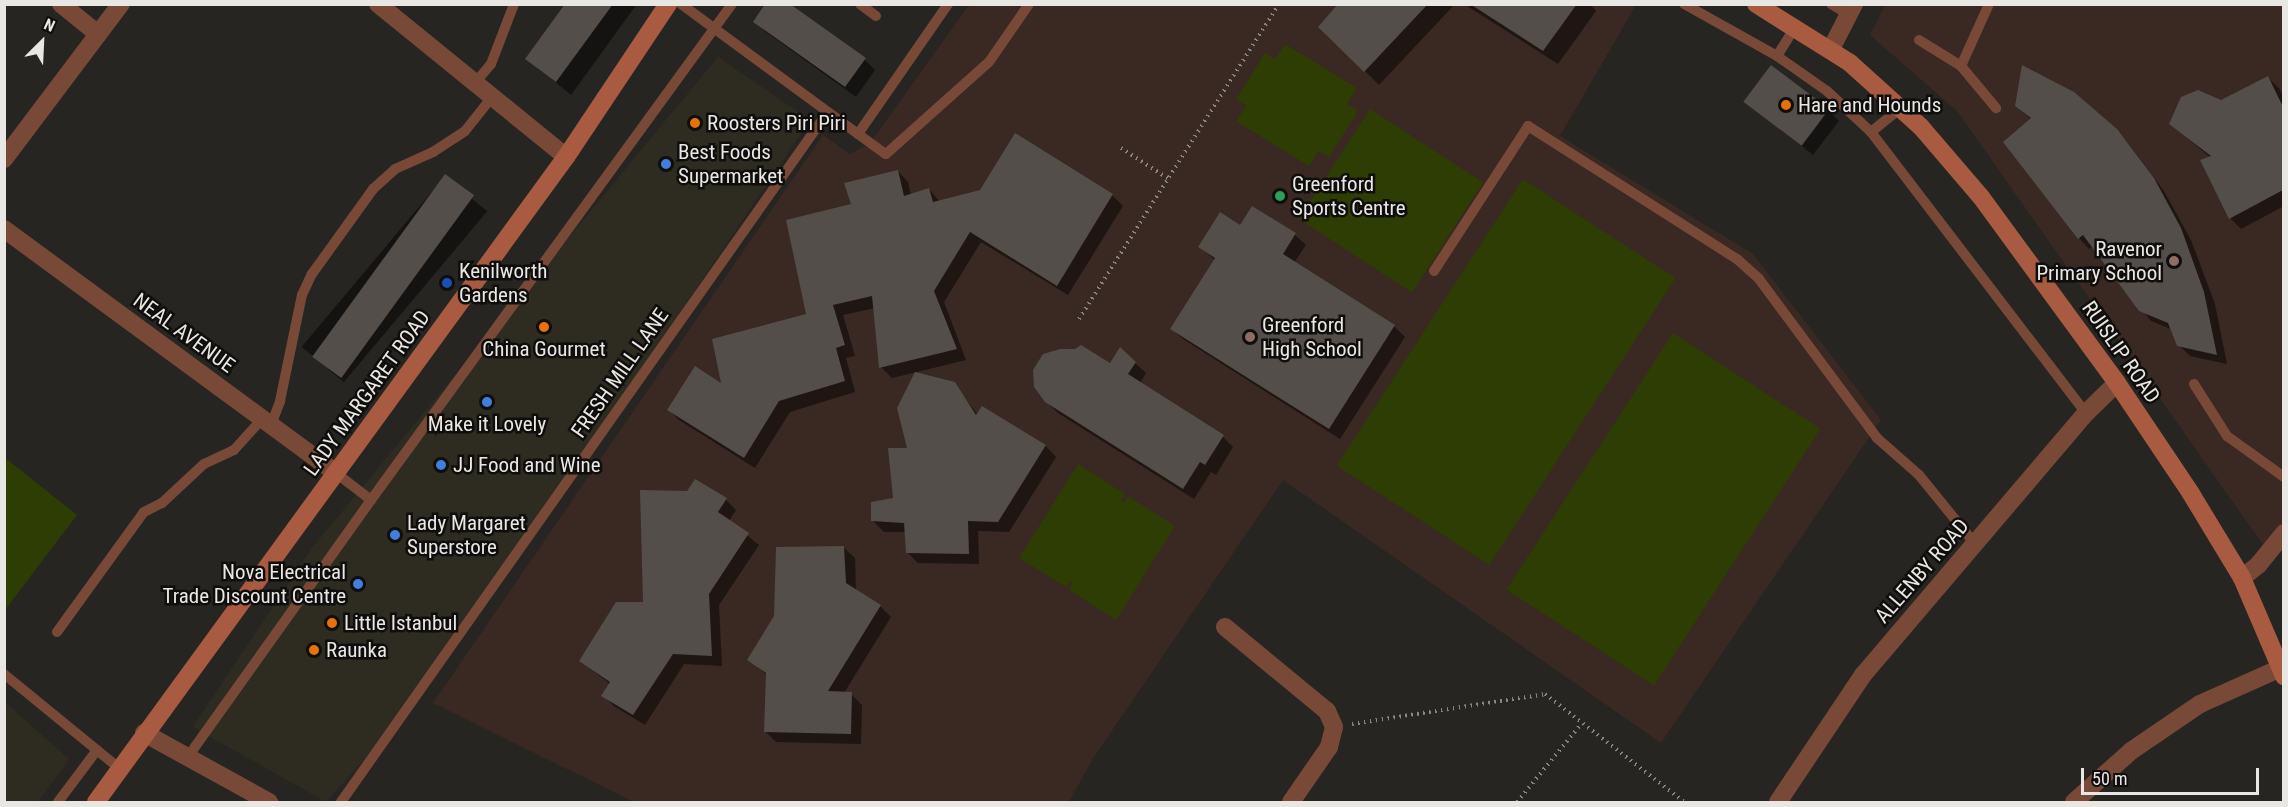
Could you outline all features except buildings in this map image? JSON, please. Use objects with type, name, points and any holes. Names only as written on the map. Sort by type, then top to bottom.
[{"type":"street","points":[[61,4],[98,34]]},
{"type":"street","points":[[4,159],[121,4]]},
{"type":"street","points":[[378,4],[566,157]]},
{"type":"street","name":"LADY MARGARET ROAD","points":[[96,802],[144,733],[336,474],[566,157],[668,4]]},
{"type":"street","name":"RUISLIP ROAD","points":[[1756,4],[1850,63],[1901,108],[1949,157],[1981,197],[2117,383],[2190,492],[2242,578],[2282,672]]},
{"type":"street","points":[[1831,49],[1852,10]]},
{"type":"street","name":"NEAL AVENUE","points":[[4,229],[336,474]]},
{"type":"street","name":"ALLENBY ROAD","points":[[1778,802],[1863,675],[2086,413],[2117,383]]},
{"type":"street","points":[[2242,578],[2259,564],[2283,533]]},
{"type":"street","points":[[1225,627],[1327,711],[1334,728],[1329,747],[1292,802]]},
{"type":"street","points":[[2074,802],[2131,751],[2200,704],[2282,672]]},
{"type":"street","points":[[144,733],[265,802]]},
{"type":"lane","points":[[475,83],[491,64],[514,4]]},
{"type":"lane","points":[[681,4],[886,154],[989,62],[1029,4]]},
{"type":"lane","points":[[187,758],[371,500],[732,4]]},
{"type":"lane","points":[[860,4],[876,16]]},
{"type":"lane","points":[[858,134],[948,4]]},
{"type":"lane","points":[[1684,4],[1777,56],[1827,91],[1871,132],[2086,413]]},
{"type":"lane","points":[[1831,4],[1852,10]]},
{"type":"lane","points":[[1961,66],[1989,4]]},
{"type":"lane","points":[[1777,56],[1795,27]]},
{"type":"lane","points":[[1920,40],[1961,66],[1996,108]]},
{"type":"lane","points":[[57,632],[144,512],[162,503],[204,464],[234,450],[267,422],[280,401],[302,295],[312,274],[373,189],[395,169],[433,152],[465,131],[492,97]]},
{"type":"lane","points":[[1871,132],[1901,108]]},
{"type":"lane","name":"FRESH MILL LANE","points":[[341,802],[827,113]]},
{"type":"lane","points":[[1434,271],[1528,126],[1737,260],[1759,279],[1877,438],[1919,475],[1975,544]]},
{"type":"lane","points":[[2194,384],[2227,436],[2283,477]]},
{"type":"lane","points":[[336,474],[371,500]]},
{"type":"lane","points":[[4,674],[120,768]]},
{"type":"lane","points":[[58,802],[97,750]]},
{"type":"path","points":[[1079,319],[1279,4]]},
{"type":"path","points":[[1121,148],[1169,178]]},
{"type":"path","points":[[1334,728],[1545,694],[1684,802]]},
{"type":"path","points":[[1518,802],[1582,723]]},
{"type":"shaded area","name":"Greenford High School","points":[[969,5],[1636,5],[1560,136],[1753,254],[1881,420],[1661,743],[1283,480],[1092,760],[1069,802],[634,802],[433,703],[823,135],[850,154],[870,143]]},
{"type":"shaded area","name":"Ravenor Primary School","points":[[1885,5],[2283,5],[2284,526],[2266,549],[1957,111],[1870,35]]},
{"type":"shaded area","points":[[718,57],[810,120],[421,697],[326,802],[193,727],[312,548]]},
{"type":"shaded area","points":[[5,702],[69,759],[38,802],[5,802]]},
{"type":"green space","points":[[1285,44],[1357,88],[1347,104],[1358,111],[1329,157],[1318,151],[1309,166],[1236,121],[1246,106],[1236,99],[1265,53],[1275,59]]},
{"type":"green space","points":[[1370,109],[1483,183],[1412,292],[1299,219]]},
{"type":"green space","points":[[1523,179],[1676,278],[1489,565],[1337,466]]},
{"type":"green space","points":[[1673,333],[1821,429],[1654,685],[1506,590]]},
{"type":"green space","points":[[4,457],[77,515],[5,610],[4,610]]},
{"type":"green space","points":[[1078,464],[1125,494],[1121,501],[1124,503],[1128,496],[1175,526],[1116,620],[1069,590],[1073,582],[1071,581],[1066,587],[1019,558]]},
{"type":"place","name":"Hare and Hounds","points":[[1786,105]]},
{"type":"place","name":"Roosters Piri Piri","points":[[695,123]]},
{"type":"place","name":"Best Foods Supermarket","points":[[666,164]]},
{"type":"place","name":"Greenford Sports Centre","points":[[1280,196]]},
{"type":"place","name":"Ravenor Primary School","points":[[2174,261]]},
{"type":"place","name":"Kenilworth Gardens","points":[[447,283]]},
{"type":"place","name":"China Gourmet","points":[[544,327]]},
{"type":"place","name":"Greenford High School","points":[[1250,337]]},
{"type":"place","name":"Make it Lovely","points":[[487,402]]},
{"type":"place","name":"JJ Food and Wine","points":[[441,465]]},
{"type":"place","name":"Lady Margaret Superstore","points":[[395,535]]},
{"type":"place","name":"Nova Electrical Trade Discount Centre","points":[[358,584]]},
{"type":"place","name":"Little Istanbul","points":[[332,623]]},
{"type":"place","name":"Raunka","points":[[314,650]]}]
